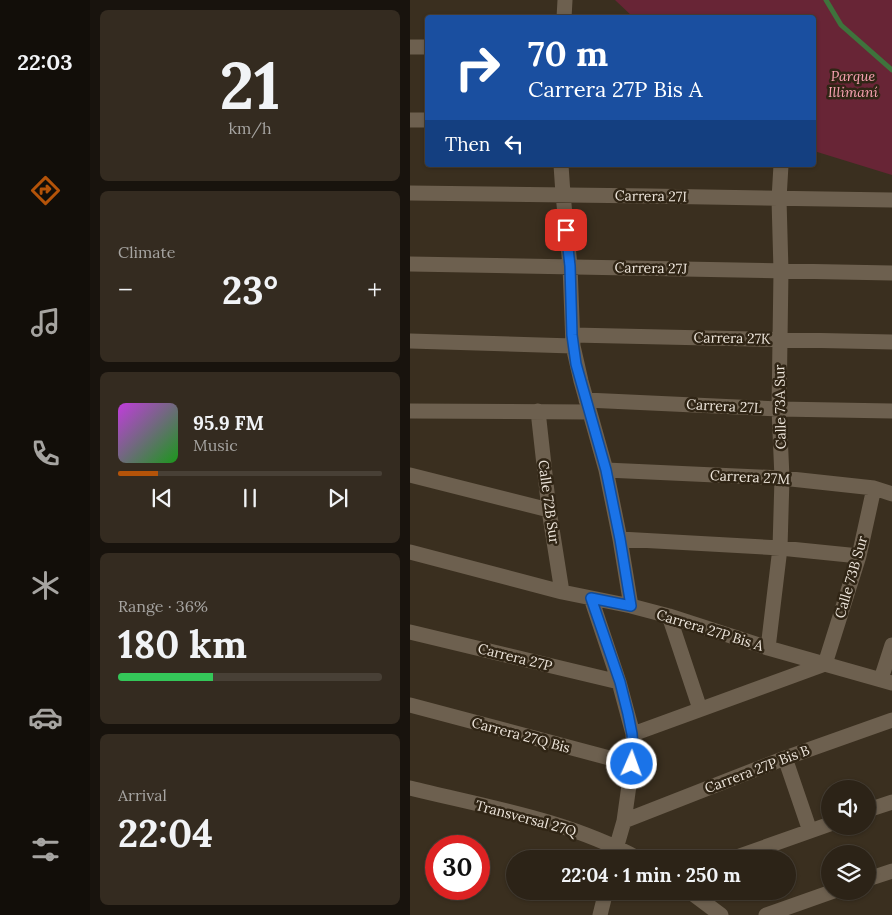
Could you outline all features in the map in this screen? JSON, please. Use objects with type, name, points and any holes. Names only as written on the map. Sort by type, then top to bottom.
[{"type":"street","points":[[564,15],[565,0]]},
{"type":"street","points":[[410,47],[425,47]]},
{"type":"street","points":[[410,120],[425,120]]},
{"type":"street","points":[[562,167],[576,364],[606,470],[631,606]]},
{"type":"street","name":"Calle 73A Sur","points":[[768,648],[780,548],[782,478],[779,409],[781,167]]},
{"type":"street","name":"Carrera 27I","points":[[410,193],[892,200]]},
{"type":"street","name":"Carrera 27J","points":[[410,264],[781,270],[892,274]]},
{"type":"street","name":"Carrera 27K","points":[[410,341],[780,338],[892,342]]},
{"type":"street","name":"Carrera 27L","points":[[410,411],[538,412],[588,406],[892,411]]},
{"type":"street","name":"Calle 72B Sur","points":[[538,412],[562,592]]},
{"type":"street","name":"Carrera 27M","points":[[606,470],[782,478],[874,488],[892,494]]},
{"type":"street","points":[[410,476],[550,510]]},
{"type":"street","name":"Calle 73B Sur","points":[[825,664],[859,556],[874,488]]},
{"type":"street","points":[[620,539],[780,548],[859,556]]},
{"type":"street","name":"Carrera 27P Bis A","points":[[410,552],[562,592],[669,616],[768,648],[887,681]]},
{"type":"street","points":[[591,598],[620,682],[632,734],[632,764],[624,821],[616,850]]},
{"type":"street","points":[[669,616],[700,709]]},
{"type":"street","name":"Carrera 27P","points":[[410,632],[620,682]]},
{"type":"street","points":[[887,681],[892,645]]},
{"type":"street","points":[[632,734],[825,664]]},
{"type":"street","name":"Carrera 27Q Bis","points":[[410,706],[632,764]]},
{"type":"street","name":"Carrera 27P Bis B","points":[[624,821],[785,758],[892,720]]},
{"type":"street","points":[[785,758],[810,831]]},
{"type":"street","name":"Transversal 27Q","points":[[410,788],[545,821],[578,832],[610,850]]},
{"type":"street","points":[[876,807],[892,802]]},
{"type":"street","points":[[756,850],[821,827]]},
{"type":"street","points":[[876,876],[892,871]]},
{"type":"street","points":[[766,915],[821,896]]},
{"type":"street","points":[[600,915],[604,900]]},
{"type":"street","points":[[701,900],[721,915]]},
{"type":"green space","name":"Parque Illimaní","points":[[615,0],[892,0],[892,175],[816,152],[816,15],[631,15]]},
{"type":"waterway","points":[[826,0],[841,25],[892,70]]},
{"type":"route","points":[[566,230],[570,266],[572,335],[576,364],[606,470],[631,606],[591,598],[620,682],[628,714],[632,734],[632,764]]}]
